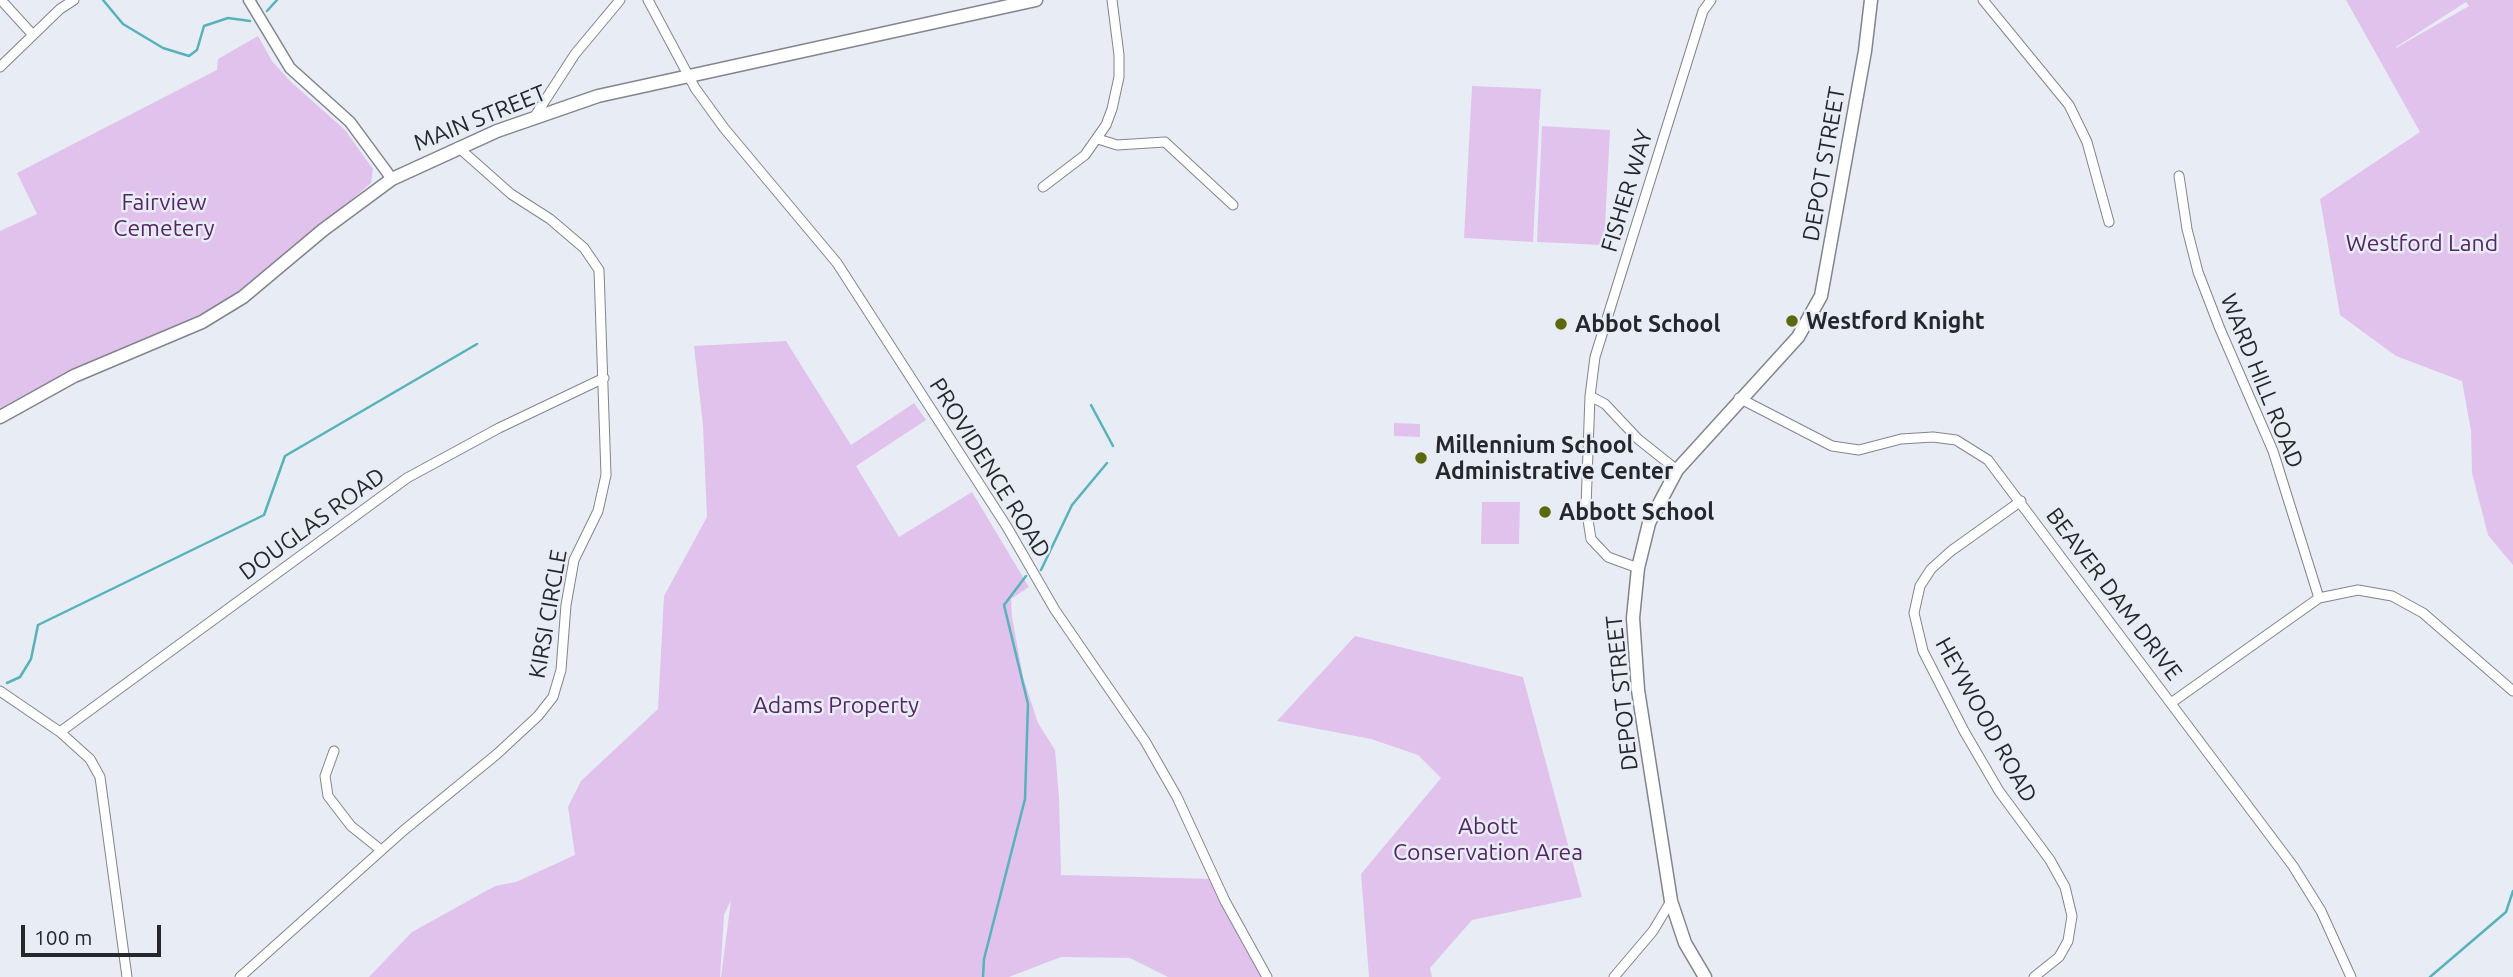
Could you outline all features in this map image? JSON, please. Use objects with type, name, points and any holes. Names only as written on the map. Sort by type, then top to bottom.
[{"type":"main road","name":"MAIN STREET","points":[[0,417],[74,376],[202,322],[230,305],[393,179],[458,147],[536,116],[598,96],[1036,0]]},
{"type":"main road","name":"DEPOT STREET","points":[[1705,977],[1685,943],[1671,901],[1637,690],[1633,618],[1638,568],[1649,523],[1677,471],[1739,398],[1798,337],[1821,296],[1865,51],[1871,0]]},
{"type":"street","points":[[1,0],[33,35]]},
{"type":"street","points":[[0,67],[74,0]]},
{"type":"street","points":[[249,0],[290,68],[350,122],[393,179]]},
{"type":"street","points":[[536,116],[575,54],[620,0]]},
{"type":"street","name":"PROVIDENCE ROAD","points":[[648,0],[689,78],[724,128],[837,263],[1007,527],[1055,610],[1145,741],[1177,797],[1224,901],[1267,977]]},
{"type":"street","points":[[1043,187],[1072,167],[1098,139],[1116,99],[1119,77],[1117,30],[1112,0]]},
{"type":"street","name":"FISHER WAY","points":[[1638,568],[1608,557],[1591,539],[1586,507],[1590,396],[1595,357],[1703,11],[1711,0]]},
{"type":"street","points":[[1983,0],[2051,80],[2076,117],[2092,158],[2109,222]]},
{"type":"street","points":[[1098,139],[1117,145],[1165,142],[1233,205]]},
{"type":"street","name":"KIRSI CIRCLE","points":[[240,977],[381,850],[497,754],[538,716],[553,697],[563,659],[566,605],[574,560],[598,511],[607,475],[601,281],[597,265],[584,248],[550,219],[511,194],[458,147]]},
{"type":"street","name":"WARD HILL ROAD","points":[[2179,176],[2186,229],[2198,272],[2273,451],[2319,598]]},
{"type":"street","name":"DOUGLAS ROAD","points":[[61,732],[407,478],[499,428],[604,378]]},
{"type":"street","points":[[1590,396],[1605,404],[1638,439],[1677,471]]},
{"type":"street","name":"BEAVER DAM DRIVE","points":[[1739,398],[1823,443],[1840,448],[1859,450],[1917,437],[1956,440],[1988,460],[2303,881],[2321,911],[2351,977]]},
{"type":"street","name":"HEYWOOD ROAD","points":[[2021,501],[1951,551],[1931,569],[1920,586],[1914,613],[1923,651],[1964,731],[1999,791],[2050,860],[2065,887],[2072,916],[2068,941],[2059,957],[2034,977]]},
{"type":"street","points":[[2171,703],[2319,598],[2358,590],[2392,596],[2409,604],[2513,691]]},
{"type":"street","points":[[0,691],[61,732],[90,759],[100,777],[127,977]]},
{"type":"street","points":[[334,751],[325,776],[328,796],[351,826],[381,850]]},
{"type":"street","points":[[1614,977],[1653,931],[1671,901]]},
{"type":"green space","name":"Westford Land","points":[[2346,0],[2513,0],[2513,565],[2488,535],[2472,473],[2471,431],[2462,381],[2396,356],[2340,315],[2320,199],[2420,132]],"holes":[[[2466,2],[2469,6],[2396,48]]]},
{"type":"green space","name":"Fairview Cemetery","points":[[258,36],[272,61],[290,81],[345,130],[373,169],[371,183],[255,282],[215,308],[41,386],[0,408],[0,231],[37,214],[17,173],[217,70],[218,59]]},
{"type":"green space","points":[[1472,86],[1541,89],[1533,242],[1464,238]]},
{"type":"green space","points":[[1542,126],[1610,130],[1604,245],[1537,242]]},
{"type":"green space","name":"Adams Property","points":[[786,341],[851,445],[914,403],[926,420],[856,466],[899,537],[972,492],[1029,587],[1011,599],[1012,617],[1023,677],[1038,723],[1055,750],[1061,875],[1215,879],[1265,977],[1168,977],[1130,958],[1061,957],[1009,977],[721,977],[731,900],[724,915],[720,977],[369,977],[412,932],[495,886],[516,882],[575,855],[568,807],[581,781],[658,709],[664,596],[707,517],[703,426],[694,346]]},
{"type":"green space","points":[[1394,423],[1420,424],[1420,437],[1394,436]]},
{"type":"green space","points":[[1482,502],[1520,502],[1519,544],[1481,544]]},
{"type":"green space","name":"Abott Conservation Area","points":[[1355,636],[1523,677],[1582,897],[1472,920],[1430,968],[1432,977],[1369,977],[1361,874],[1441,778],[1418,755],[1371,739],[1277,721]]},
{"type":"waterway","points":[[103,0],[123,24],[163,48],[189,56],[197,50],[204,26],[228,18],[250,21]]},
{"type":"waterway","points":[[267,11],[277,0]]},
{"type":"waterway","points":[[7,683],[20,677],[31,659],[38,625],[264,515],[285,456],[477,344]]},
{"type":"waterway","points":[[1091,405],[1113,446]]},
{"type":"waterway","points":[[1041,570],[1072,505],[1107,463]]},
{"type":"waterway","points":[[983,977],[984,959],[1025,799],[1028,704],[1004,605],[1026,576]]},
{"type":"waterway","points":[[2430,977],[2506,912],[2513,891]]},
{"type":"place","name":"Westford Knight","points":[[1792,321]]},
{"type":"place","name":"Abbot School","points":[[1561,324]]},
{"type":"place","name":"Millennium School Administrative Center","points":[[1421,458]]},
{"type":"place","name":"Abbott School","points":[[1545,512]]}]
